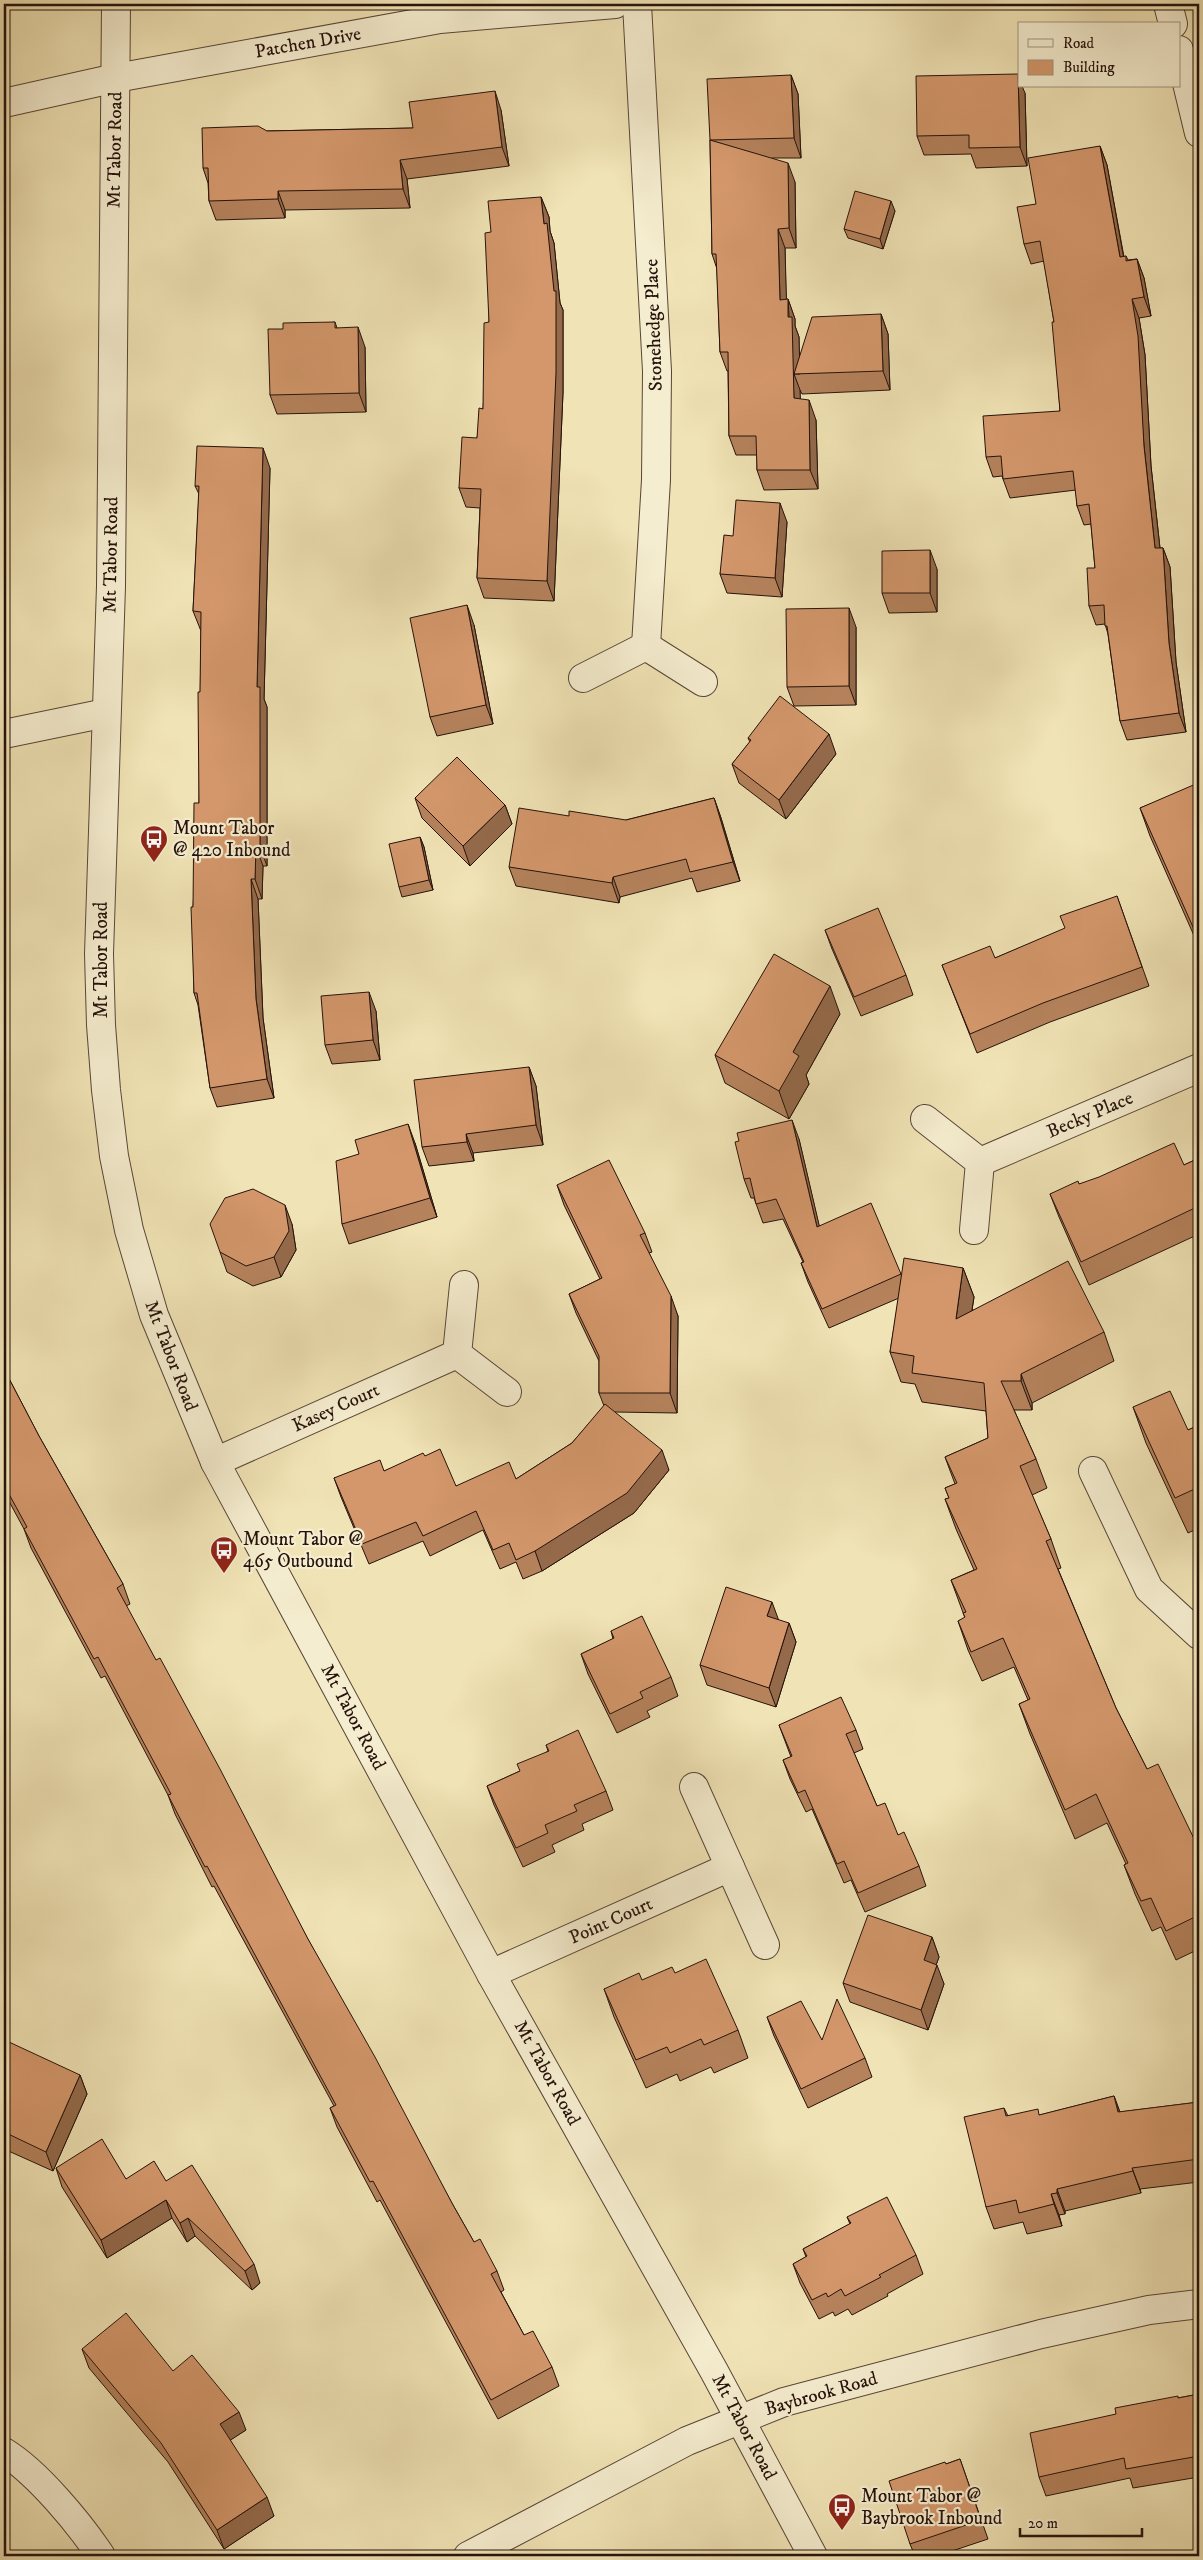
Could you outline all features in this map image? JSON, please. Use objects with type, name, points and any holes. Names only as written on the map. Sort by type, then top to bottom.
[{"type":"street","name":"Mt Tabor Road","points":[[116,4],[111,586],[106,713],[100,998],[106,1090],[114,1156],[129,1230],[154,1315],[215,1462],[491,1974],[741,2420],[813,2556]]},
{"type":"street","name":"Patchen Drive","points":[[4,103],[116,78],[440,19],[530,7],[615,4]]},
{"type":"street","name":"Stonehedge Place","points":[[637,4],[657,371],[656,480],[646,646]]},
{"type":"street","points":[[1168,4],[1172,22]]},
{"type":"street","points":[[1180,54],[1199,133]]},
{"type":"street","points":[[582,678],[646,646],[703,682]]},
{"type":"street","points":[[4,734],[106,713]]},
{"type":"street","name":"Becky Place","points":[[980,1162],[1199,1068]]},
{"type":"street","points":[[925,1119],[980,1162],[974,1230]]},
{"type":"street","points":[[464,1285],[457,1354],[507,1392]]},
{"type":"street","name":"Kasey Court","points":[[215,1462],[457,1354]]},
{"type":"street","points":[[1094,1471],[1149,1589],[1199,1635]]},
{"type":"street","points":[[694,1787],[764,1945]]},
{"type":"street","name":"Point Court","points":[[491,1974],[730,1867]]},
{"type":"street","name":"Baybrook Road","points":[[468,2556],[687,2441],[784,2402],[1041,2334],[1150,2310],[1199,2304]]},
{"type":"street","points":[[4,2452],[45,2487],[85,2532],[101,2556]]},
{"type":"building","points":[[1018,74],[1020,147],[969,148],[969,135],[917,136],[916,76]]},
{"type":"building","points":[[791,75],[794,138],[710,140],[707,79]]},
{"type":"building","points":[[495,91],[502,147],[400,160],[403,189],[278,191],[278,199],[209,201],[208,168],[203,168],[202,128],[258,126],[267,131],[413,128],[409,102]]},
{"type":"building","points":[[710,140],[788,163],[789,228],[778,229],[780,300],[788,299],[788,317],[792,317],[794,398],[809,400],[810,470],[757,470],[756,436],[729,436],[728,352],[720,352],[716,254],[712,254]]},
{"type":"building","points":[[1100,146],[1120,257],[1126,256],[1126,261],[1137,259],[1144,297],[1132,299],[1138,336],[1144,446],[1155,548],[1163,548],[1169,643],[1179,713],[1120,721],[1107,626],[1105,626],[1104,605],[1089,606],[1087,568],[1095,568],[1089,504],[1077,506],[1073,471],[1003,479],[1001,456],[986,457],[983,416],[1060,411],[1052,322],[1054,322],[1040,241],[1024,244],[1017,207],[1036,204],[1028,158]]},
{"type":"building","points":[[855,191],[891,201],[880,239],[844,229]]},
{"type":"building","points":[[541,197],[544,224],[547,223],[554,291],[556,291],[556,373],[547,581],[477,578],[481,489],[459,488],[462,437],[477,438],[479,408],[483,409],[484,323],[489,322],[485,233],[491,232],[488,201]]},
{"type":"building","points":[[881,314],[883,371],[794,374],[812,317]]},
{"type":"building","points":[[335,322],[335,328],[358,327],[359,393],[270,395],[268,329],[283,329],[283,323]]},
{"type":"building","points":[[197,446],[263,448],[257,687],[260,687],[260,847],[256,847],[255,879],[251,879],[256,999],[267,1079],[210,1088],[197,993],[194,993],[191,907],[193,907],[194,803],[199,803],[198,692],[200,692],[201,612],[193,611],[199,486],[195,486]]},
{"type":"building","points":[[736,500],[780,503],[775,578],[720,574],[724,535],[733,536]]},
{"type":"building","points":[[930,550],[930,593],[882,593],[882,551]]},
{"type":"building","points":[[467,605],[486,705],[430,717],[410,618]]},
{"type":"building","points":[[849,608],[849,686],[787,687],[786,609]]},
{"type":"building","points":[[780,696],[829,734],[779,800],[732,764],[751,740],[748,738]]},
{"type":"building","points":[[457,757],[505,805],[463,846],[415,798]]},
{"type":"building","points":[[1198,783],[1199,935],[1197,936],[1140,808]]},
{"type":"building","points":[[714,798],[733,862],[690,872],[686,859],[613,877],[612,883],[509,867],[519,808],[569,816],[569,811],[626,820]]},
{"type":"building","points":[[420,837],[429,880],[399,887],[389,844]]},
{"type":"building","points":[[1117,896],[1142,967],[1043,1003],[970,1034],[942,965],[990,946],[995,958],[1065,928],[1060,916]]},
{"type":"building","points":[[878,908],[906,975],[854,997],[825,930]]},
{"type":"building","points":[[774,954],[830,986],[793,1052],[799,1056],[779,1091],[715,1055]]},
{"type":"building","points":[[369,992],[373,1040],[325,1045],[321,996]]},
{"type":"building","points":[[529,1067],[536,1125],[466,1134],[467,1142],[422,1147],[414,1080]]},
{"type":"building","points":[[792,1120],[817,1227],[871,1203],[901,1274],[822,1309],[801,1263],[804,1262],[776,1199],[756,1204],[750,1178],[744,1179],[735,1142],[739,1141],[737,1133]]},
{"type":"building","points":[[408,1124],[430,1198],[342,1224],[336,1161],[359,1154],[355,1140]]},
{"type":"building","points":[[1174,1143],[1184,1165],[1199,1158],[1199,1206],[1081,1262],[1050,1194],[1078,1181],[1079,1184],[1099,1177]]},
{"type":"building","points":[[609,1160],[645,1233],[640,1235],[671,1296],[670,1393],[599,1393],[599,1356],[569,1294],[602,1278],[557,1185]]},
{"type":"building","points":[[253,1189],[285,1205],[289,1231],[274,1257],[246,1266],[220,1252],[210,1224],[225,1198]]},
{"type":"building","points":[[904,1258],[963,1268],[956,1319],[1068,1261],[1104,1332],[1021,1374],[1021,1381],[1001,1381],[1036,1459],[1020,1466],[1051,1539],[1046,1541],[1116,1708],[1147,1769],[1158,1764],[1199,1849],[1199,1915],[1166,1931],[1151,1898],[1141,1901],[1124,1865],[1128,1863],[1096,1794],[1065,1810],[1019,1704],[1030,1699],[1003,1638],[971,1652],[958,1621],[965,1617],[963,1613],[966,1612],[951,1580],[977,1569],[945,1499],[949,1498],[945,1488],[957,1483],[945,1457],[988,1438],[984,1383],[912,1373],[914,1356],[890,1352]]},
{"type":"building","points":[[4,1369],[39,1436],[123,1584],[117,1588],[156,1660],[160,1658],[308,1939],[375,2057],[453,2205],[474,2242],[480,2239],[497,2271],[491,2274],[524,2335],[533,2331],[552,2367],[491,2400],[373,2181],[370,2182],[330,2108],[336,2105],[207,1866],[205,1867],[168,1795],[171,1794],[98,1657],[94,1659],[24,1529],[27,1527],[4,1485]]},
{"type":"building","points":[[1170,1391],[1188,1430],[1199,1425],[1199,1487],[1175,1498],[1133,1407]]},
{"type":"building","points":[[605,1404],[662,1450],[627,1493],[535,1551],[516,1560],[509,1543],[493,1550],[476,1511],[423,1536],[416,1522],[362,1544],[334,1478],[380,1460],[384,1471],[423,1453],[425,1456],[440,1449],[456,1486],[509,1462],[516,1479],[572,1443]]},
{"type":"building","points":[[726,1587],[772,1602],[767,1616],[789,1623],[769,1688],[700,1665]]},
{"type":"building","points":[[642,1616],[671,1677],[640,1692],[643,1698],[610,1714],[581,1654],[614,1638],[611,1631]]},
{"type":"building","points":[[841,1697],[856,1730],[846,1734],[877,1806],[885,1803],[898,1835],[904,1832],[919,1866],[858,1893],[844,1861],[837,1864],[805,1790],[798,1793],[783,1760],[792,1756],[779,1725]]},
{"type":"building","points":[[578,1730],[606,1791],[574,1805],[577,1811],[545,1825],[548,1833],[516,1848],[487,1786],[520,1771],[517,1764],[549,1751],[546,1745]]},
{"type":"building","points":[[868,1915],[932,1937],[924,1960],[937,1965],[921,2010],[843,1983]]},
{"type":"building","points":[[706,1959],[738,2030],[704,2045],[701,2039],[670,2053],[667,2047],[636,2060],[604,1989],[639,1973],[642,1980],[672,1967],[675,1973]]},
{"type":"building","points":[[837,1999],[865,2058],[801,2089],[767,2017],[801,2001],[822,2040]]},
{"type":"building","points":[[9,2042],[80,2075],[46,2152],[4,2132],[4,2053]]},
{"type":"building","points":[[1114,2096],[1118,2112],[1199,2102],[1199,2159],[1132,2168],[1133,2171],[1057,2189],[1057,2193],[1051,2194],[1054,2204],[1019,2213],[1016,2200],[986,2207],[964,2117],[1004,2108],[1006,2116],[1038,2109],[1039,2115]]},
{"type":"building","points":[[102,2139],[126,2179],[154,2161],[166,2181],[192,2165],[254,2264],[245,2271],[188,2218],[180,2223],[166,2200],[101,2240],[56,2168]]},
{"type":"building","points":[[887,2197],[916,2255],[879,2275],[881,2277],[845,2296],[841,2289],[828,2297],[826,2293],[812,2300],[793,2264],[807,2256],[803,2249],[851,2223],[847,2217]]},
{"type":"building","points":[[126,2313],[173,2371],[192,2355],[239,2412],[220,2424],[267,2497],[217,2530],[161,2443],[82,2349]]},
{"type":"building","points":[[1199,2394],[1199,2456],[1126,2469],[1124,2458],[1039,2477],[1030,2433],[1116,2414],[1115,2408]]},
{"type":"building","points":[[960,2459],[981,2520],[910,2544],[889,2481],[945,2462],[946,2464]]},
{"type":"place","name":"Mount Tabor @ 420 Inbound","points":[[154,863]]},
{"type":"place","name":"Mount Tabor @ 465 Outbound","points":[[224,1574]]},
{"type":"place","name":"Mount Tabor @ Baybrook Inbound","points":[[842,2531]]}]
